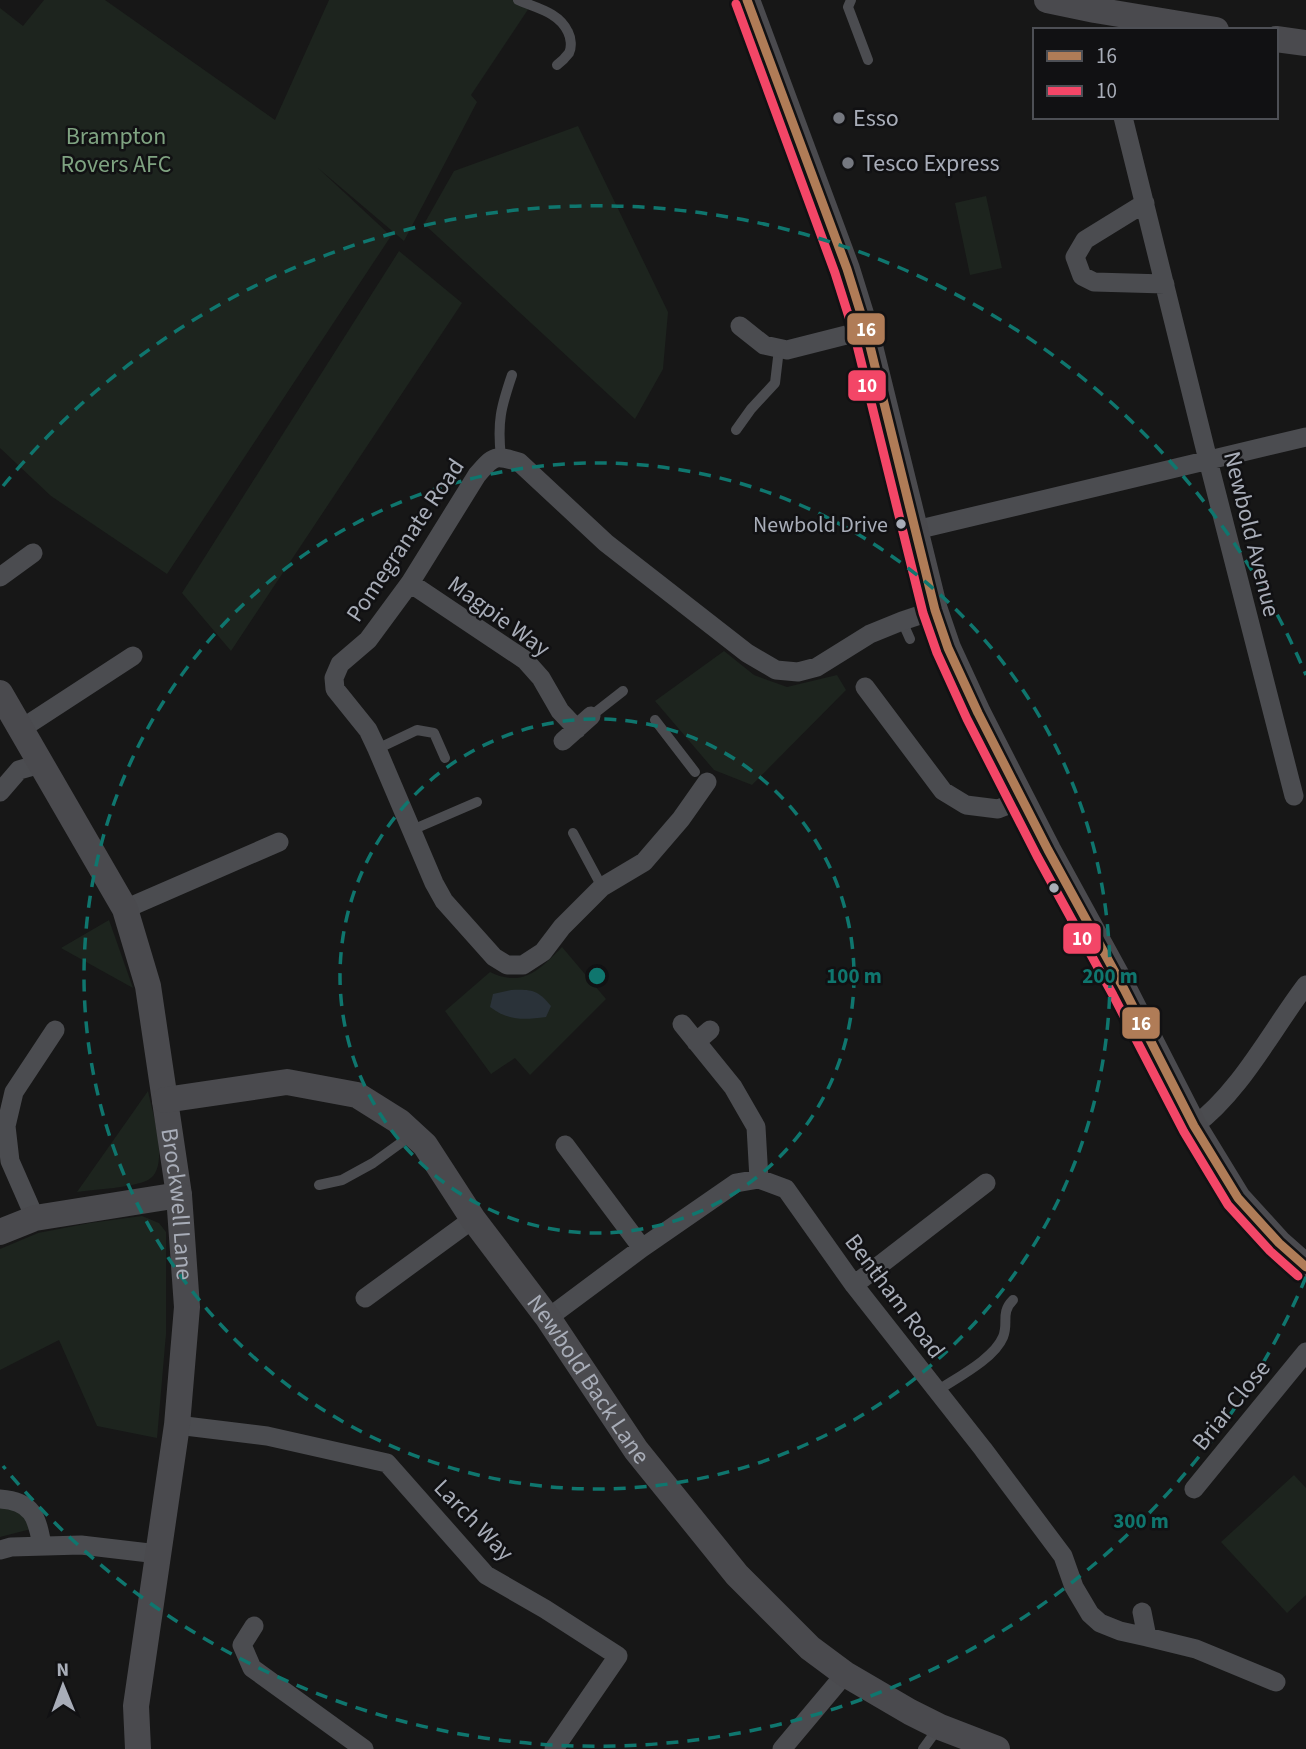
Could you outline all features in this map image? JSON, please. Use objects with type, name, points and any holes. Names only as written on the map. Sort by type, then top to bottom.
[{"type":"street","points":[[747,0],[847,269],[866,330],[935,610],[948,648],[1048,850],[1124,989],[1194,1126],[1238,1198],[1279,1243],[1306,1267]]},
{"type":"street","points":[[1047,0],[1098,20],[1192,28]]},
{"type":"street","points":[[1278,39],[1306,43]]},
{"type":"street","name":"Newbold Avenue","points":[[1124,119],[1294,796]]},
{"type":"street","points":[[1145,203],[1085,240],[1075,257],[1082,276],[1094,282],[1165,284]]},
{"type":"street","points":[[740,326],[764,345],[787,350],[866,330]]},
{"type":"street","points":[[916,530],[1306,438]]},
{"type":"street","name":"Pomegranate Road","points":[[706,781],[681,819],[644,862],[602,887],[562,927],[542,952],[523,965],[507,965],[494,957],[444,901],[368,730],[335,689],[334,678],[340,664],[368,640],[410,583],[477,475],[489,461],[501,457],[519,462],[606,543],[747,653],[776,670],[798,671],[817,667],[870,634],[935,610]]},
{"type":"street","points":[[0,577],[33,553]]},
{"type":"street","name":"Magpie Way","points":[[410,583],[525,660],[541,678],[560,711],[577,728]]},
{"type":"street","points":[[21,729],[133,656]]},
{"type":"street","points":[[865,687],[943,791],[966,805],[999,809],[1023,799]]},
{"type":"street","name":"Brockwell Lane","points":[[0,693],[125,909],[148,986],[179,1195],[187,1307],[177,1425],[136,1706],[138,1749]]},
{"type":"street","points":[[0,792],[19,770],[40,764]]},
{"type":"street","points":[[125,909],[279,842]]},
{"type":"street","points":[[1194,1126],[1210,1114],[1223,1099],[1306,985]]},
{"type":"street","points":[[548,1318],[736,1183],[759,1179],[756,1127],[703,1036],[681,1024]]},
{"type":"street","points":[[35,1218],[10,1161],[6,1126],[14,1092],[55,1030]]},
{"type":"street","name":"Newbold Back Lane","points":[[165,1100],[287,1082],[357,1095],[400,1122],[425,1145],[473,1219],[548,1318],[636,1450],[737,1575],[810,1648],[845,1674],[940,1727],[997,1749]]},
{"type":"street","points":[[565,1145],[642,1248]]},
{"type":"street","name":"Bentham Road","points":[[759,1179],[786,1189],[854,1285],[1063,1556],[1074,1587],[1090,1614],[1100,1623],[1119,1631],[1196,1648],[1276,1682]]},
{"type":"street","points":[[854,1285],[986,1183]]},
{"type":"street","points":[[0,1232],[35,1218],[179,1195]]},
{"type":"street","points":[[365,1298],[473,1219]]},
{"type":"street","name":"Briar Close","points":[[1194,1489],[1306,1352]]},
{"type":"street","name":"Larch Way","points":[[177,1425],[267,1436],[387,1463],[486,1575],[618,1656],[554,1749]]},
{"type":"street","points":[[0,1499],[10,1499],[33,1513],[42,1545]]},
{"type":"street","points":[[0,1550],[42,1545],[81,1545],[158,1554]]},
{"type":"street","points":[[1142,1612],[1147,1637]]},
{"type":"street","points":[[254,1626],[242,1645],[252,1668],[364,1749]]},
{"type":"street","points":[[782,1749],[845,1674]]},
{"type":"lane","points":[[518,0],[553,15],[566,27],[571,39],[570,51],[557,65]]},
{"type":"lane","points":[[851,0],[848,7],[868,60]]},
{"type":"lane","points":[[736,430],[775,383],[779,349]]},
{"type":"lane","points":[[501,457],[498,436],[501,408],[512,375]]},
{"type":"lane","points":[[902,621],[910,639]]},
{"type":"lane","points":[[577,728],[623,691]]},
{"type":"lane","points":[[655,720],[706,781]]},
{"type":"lane","points":[[377,749],[416,730],[434,733],[444,758]]},
{"type":"lane","points":[[412,830],[477,802]]},
{"type":"lane","points":[[573,833],[602,887]]},
{"type":"lane","points":[[319,1185],[342,1180],[373,1163],[413,1134]]},
{"type":"lane","points":[[937,1391],[983,1360],[999,1344],[1004,1331],[1005,1312],[1013,1300]]},
{"type":"lane","points":[[923,1749],[940,1727]]},
{"type":"green space","name":"Brampton Rovers AFC","points":[[44,0],[105,0],[275,120],[329,0],[516,0],[531,5],[471,95],[477,102],[404,241],[318,168],[391,236],[167,574],[51,496],[0,448],[0,8],[23,26]]},
{"type":"green space","points":[[578,126],[668,312],[663,369],[635,419],[424,224],[454,171]]},
{"type":"green space","points":[[986,196],[1002,268],[970,275],[955,203]]},
{"type":"green space","points":[[399,251],[462,303],[231,651],[182,593]]},
{"type":"green space","points":[[724,651],[754,675],[787,687],[837,675],[846,690],[752,785],[714,770],[655,701]]},
{"type":"green space","points":[[109,920],[133,988],[61,948]]},
{"type":"green space","points":[[562,947],[606,999],[530,1075],[515,1058],[491,1074],[445,1011],[490,972],[512,978],[530,974]]},
{"type":"green space","points":[[148,1091],[158,1138],[158,1164],[155,1174],[148,1180],[133,1185],[77,1192]]},
{"type":"green space","points":[[142,1216],[159,1223],[166,1232],[166,1334],[157,1438],[97,1426],[59,1340],[0,1370],[0,1249],[38,1233]]},
{"type":"green space","points":[[1294,1475],[1306,1488],[1306,1595],[1287,1613],[1221,1542]]},
{"type":"green space","points":[[0,1505],[16,1506],[31,1529],[0,1537]]},
{"type":"shaded area","points":[[529,990],[542,997],[551,1006],[546,1017],[516,1018],[490,1007],[493,994]]},
{"type":"transit line","name":"16","points":[[747,0],[847,269],[866,330],[935,610],[948,648],[1048,850],[1124,989],[1194,1126],[1238,1198],[1279,1243],[1306,1267]]},
{"type":"transit line","name":"10","points":[[736,4],[835,273],[854,333],[923,613],[937,653],[967,719],[1037,856],[1184,1132],[1228,1205],[1270,1251],[1298,1276]]},
{"type":"place","name":"Esso","points":[[839,118]]},
{"type":"place","name":"Tesco Express","points":[[848,163]]},
{"type":"place","name":"Newbold Drive","points":[[901,524]]}]
